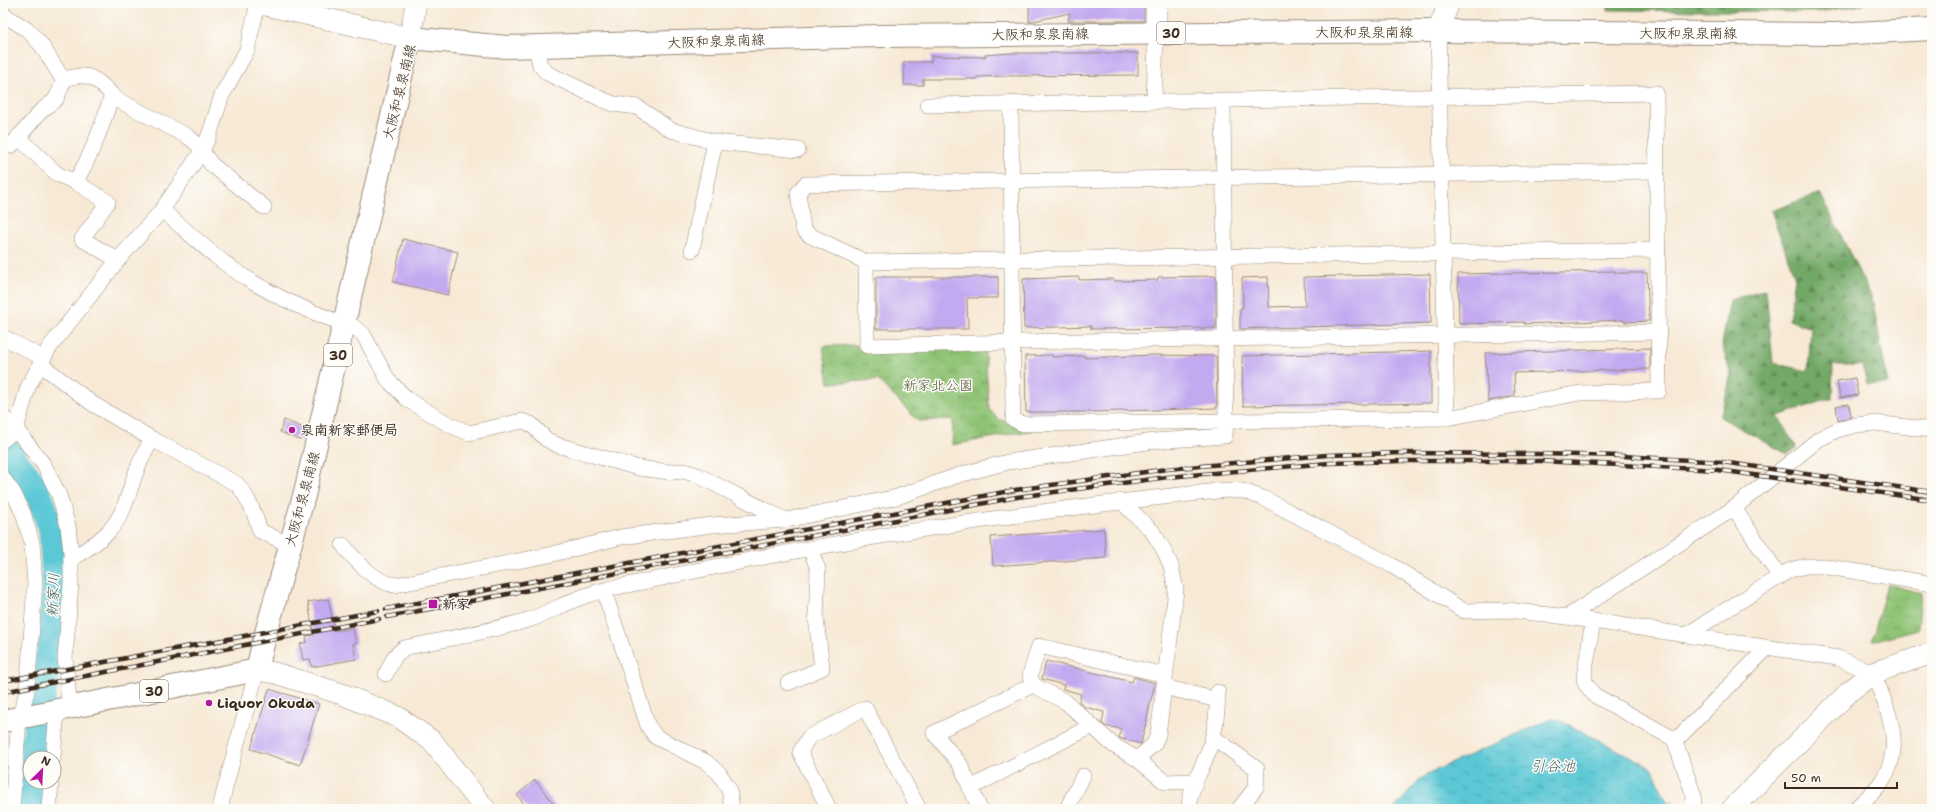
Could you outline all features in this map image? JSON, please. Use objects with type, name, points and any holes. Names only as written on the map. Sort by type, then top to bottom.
[{"type":"main road","name":"大阪和泉泉南線","points":[[257,670],[305,492],[410,38],[477,45],[536,46],[879,36],[1438,31],[1835,34],[1932,29]]},
{"type":"main road","name":"30","points":[[16,719],[257,670]]},
{"type":"street","points":[[11,434],[28,387],[61,330],[118,260],[162,210],[202,151],[209,136],[222,95],[247,50],[257,3],[410,38],[416,3]]},
{"type":"street","points":[[1154,101],[1156,3]]},
{"type":"street","points":[[1447,418],[1438,31],[1450,3]]},
{"type":"street","points":[[3,14],[29,31],[42,46],[62,78],[69,79],[83,75],[90,77],[114,98],[187,136],[197,144],[211,164],[264,207]]},
{"type":"street","points":[[536,46],[540,65],[547,73],[614,104],[637,107],[671,130],[715,142],[798,150]]},
{"type":"street","points":[[65,78],[56,99],[40,112],[14,141],[57,174],[75,182],[108,202],[82,239],[118,260]]},
{"type":"street","points":[[928,104],[1656,93],[1659,391],[1580,393],[1447,418],[1022,424],[1013,419],[1010,103]]},
{"type":"street","points":[[75,182],[87,163],[112,96]]},
{"type":"street","points":[[343,545],[352,556],[378,580],[386,584],[395,585],[549,555],[621,537],[712,525],[786,520],[897,497],[959,475],[1008,462],[1154,441],[1225,436],[1226,339],[1223,100]]},
{"type":"street","points":[[692,250],[715,142]]},
{"type":"street","points":[[1656,171],[805,184],[798,193],[803,229],[809,235],[866,262],[1225,258],[1658,250]]},
{"type":"street","points":[[162,210],[219,259],[258,285],[291,304],[345,322],[363,334],[388,380],[408,400],[448,424],[469,433],[522,421],[531,424],[546,439],[557,445],[639,468],[669,472],[684,470],[697,475],[786,520]]},
{"type":"street","points":[[866,262],[867,346],[1013,342],[1659,332]]},
{"type":"street","points":[[3,337],[42,361],[93,404],[237,484],[243,491],[255,514],[260,531],[290,545]]},
{"type":"street","points":[[3,417],[11,434],[44,465],[58,495],[68,526],[71,559],[65,658],[60,711],[54,750]]},
{"type":"street","points":[[1567,617],[1734,508],[1819,439],[1837,430],[1856,425],[1875,423],[1932,430]]},
{"type":"street","points":[[71,559],[90,548],[108,532],[119,518],[130,495],[138,467],[152,438]]},
{"type":"street","points":[[3,478],[13,492],[23,513],[33,550],[35,586],[27,692],[16,719],[12,809]]},
{"type":"street","points":[[386,674],[395,656],[404,648],[527,620],[552,611],[583,596],[604,591],[810,549],[1004,517],[1121,501],[1227,490],[1243,491],[1263,498],[1390,565],[1464,611],[1508,610],[1567,617],[1838,658],[1873,673],[1890,716],[1894,740],[1893,755],[1888,771],[1879,786],[1855,809]]},
{"type":"street","points":[[1121,501],[1152,531],[1164,550],[1171,566],[1176,590],[1158,735],[1154,744],[1137,759]]},
{"type":"street","points":[[1734,508],[1780,576]]},
{"type":"street","points":[[788,684],[822,668],[816,618],[818,568],[810,549]]},
{"type":"street","points":[[1686,635],[1790,570],[1806,566],[1822,566],[1932,584]]},
{"type":"street","points":[[604,591],[648,726],[656,737],[706,762],[719,773],[729,789],[732,809]]},
{"type":"street","points":[[1593,621],[1584,677],[1585,684],[1594,695],[1675,741],[1694,796],[1693,809]]},
{"type":"street","points":[[1032,685],[1030,675],[1039,646],[1218,696],[1218,720],[1204,762],[1189,796],[1189,809]]},
{"type":"street","points":[[1675,741],[1768,648]]},
{"type":"street","points":[[1732,809],[1850,691],[1873,673],[1932,652]]},
{"type":"street","points":[[220,809],[224,788],[257,670],[275,673],[342,694],[398,717],[432,741],[485,809]]},
{"type":"street","points":[[1032,685],[1066,702],[1113,745],[1137,759],[1165,782],[1195,781]]},
{"type":"street","points":[[980,809],[960,764],[934,733],[1032,685]]},
{"type":"street","points":[[829,809],[800,752],[809,737],[865,708],[919,809]]},
{"type":"street","points":[[970,788],[1092,726]]},
{"type":"street","points":[[1213,737],[1258,769],[1256,787],[1238,809]]},
{"type":"street","points":[[1067,809],[1083,776]]},
{"type":"street","points":[[49,809],[50,790]]},
{"type":"green space","points":[[1608,3],[1865,3],[1863,5],[1817,12],[1608,10]]},
{"type":"green space","points":[[1820,193],[1872,298],[1888,384],[1867,384],[1862,365],[1833,365],[1832,398],[1778,416],[1797,448],[1787,454],[1720,417],[1731,376],[1722,344],[1730,300],[1766,289],[1773,363],[1808,371],[1811,328],[1789,320],[1795,278],[1771,211]]},
{"type":"green space","name":"新家北公園","points":[[857,345],[858,350],[985,349],[989,409],[998,419],[1033,430],[952,445],[953,419],[918,421],[878,380],[829,383],[823,346]]},
{"type":"green space","points":[[1887,584],[1921,593],[1918,629],[1872,641]]},
{"type":"water","name":"引谷池","points":[[1551,719],[1559,720],[1649,766],[1655,774],[1667,802],[1673,802],[1675,809],[1394,809],[1420,779],[1434,771]]},
{"type":"building","points":[[1029,3],[1144,3],[1144,21],[1068,21],[1070,13],[1029,22]]},
{"type":"building","points":[[1011,53],[1138,53],[1138,75],[1005,76],[977,77],[977,79],[923,79],[923,85],[904,85],[904,62],[931,62],[931,56],[985,57],[985,55]]},
{"type":"building","points":[[403,239],[458,252],[448,295],[393,282]]},
{"type":"building","points":[[1615,271],[1615,273],[1647,273],[1649,321],[1624,322],[1624,320],[1524,324],[1524,322],[1459,324],[1458,274]]},
{"type":"building","points":[[1430,274],[1431,323],[1240,329],[1240,308],[1243,308],[1242,278],[1268,277],[1269,307],[1305,306],[1304,277]]},
{"type":"building","points":[[1216,276],[1216,328],[1091,329],[1091,326],[1024,328],[1023,279],[1079,277],[1079,280],[1113,279],[1114,281],[1158,280],[1158,277]]},
{"type":"building","points":[[876,277],[998,277],[998,298],[967,298],[968,329],[876,329]]},
{"type":"building","points":[[1650,348],[1650,369],[1514,373],[1515,396],[1488,401],[1485,353]]},
{"type":"building","points":[[1431,351],[1431,403],[1243,406],[1242,356]]},
{"type":"building","points":[[1052,355],[1052,357],[1085,356],[1085,358],[1153,355],[1216,356],[1217,408],[1092,412],[1026,412],[1025,356]]},
{"type":"building","points":[[1855,378],[1858,395],[1840,398],[1837,381]]},
{"type":"building","points":[[1849,404],[1851,417],[1838,420],[1836,406]]},
{"type":"building","points":[[284,420],[304,428],[300,440],[280,432]]},
{"type":"building","points":[[1104,529],[1106,558],[993,566],[991,537]]},
{"type":"building","points":[[328,599],[335,631],[353,628],[356,643],[353,644],[356,659],[312,667],[310,659],[303,660],[300,644],[307,642],[306,636],[314,635],[308,602]]},
{"type":"building","points":[[1046,661],[1132,682],[1134,677],[1155,683],[1141,744],[1119,738],[1121,729],[1105,726],[1102,723],[1104,712],[1085,707],[1079,702],[1081,694],[1063,689],[1064,685],[1042,679]]},
{"type":"building","points":[[269,689],[319,704],[300,765],[251,749]]},
{"type":"building","points":[[535,780],[558,809],[528,809],[517,795]]},
{"type":"waterway","name":"新家川","points":[[3,445],[36,488],[52,530],[55,581],[51,645],[34,750]]},
{"type":"waterway","name":"新家川","points":[[30,809],[31,790]]},
{"type":"railway","points":[[386,609],[1015,490],[1167,469],[1327,455],[1403,453],[1540,454],[1623,456],[1722,462],[1932,492]]},
{"type":"railway","points":[[387,617],[1017,497],[1168,477],[1329,463],[1403,461],[1540,461],[1718,470],[1932,500]]},
{"type":"railway","points":[[3,681],[378,611]]},
{"type":"railway","points":[[3,692],[379,619]]},
{"type":"place","name":"泉南新家郵便局","points":[[292,430]]},
{"type":"place","name":"新家","points":[[433,604]]},
{"type":"place","name":"Liquor Okuda","points":[[209,703]]}]
